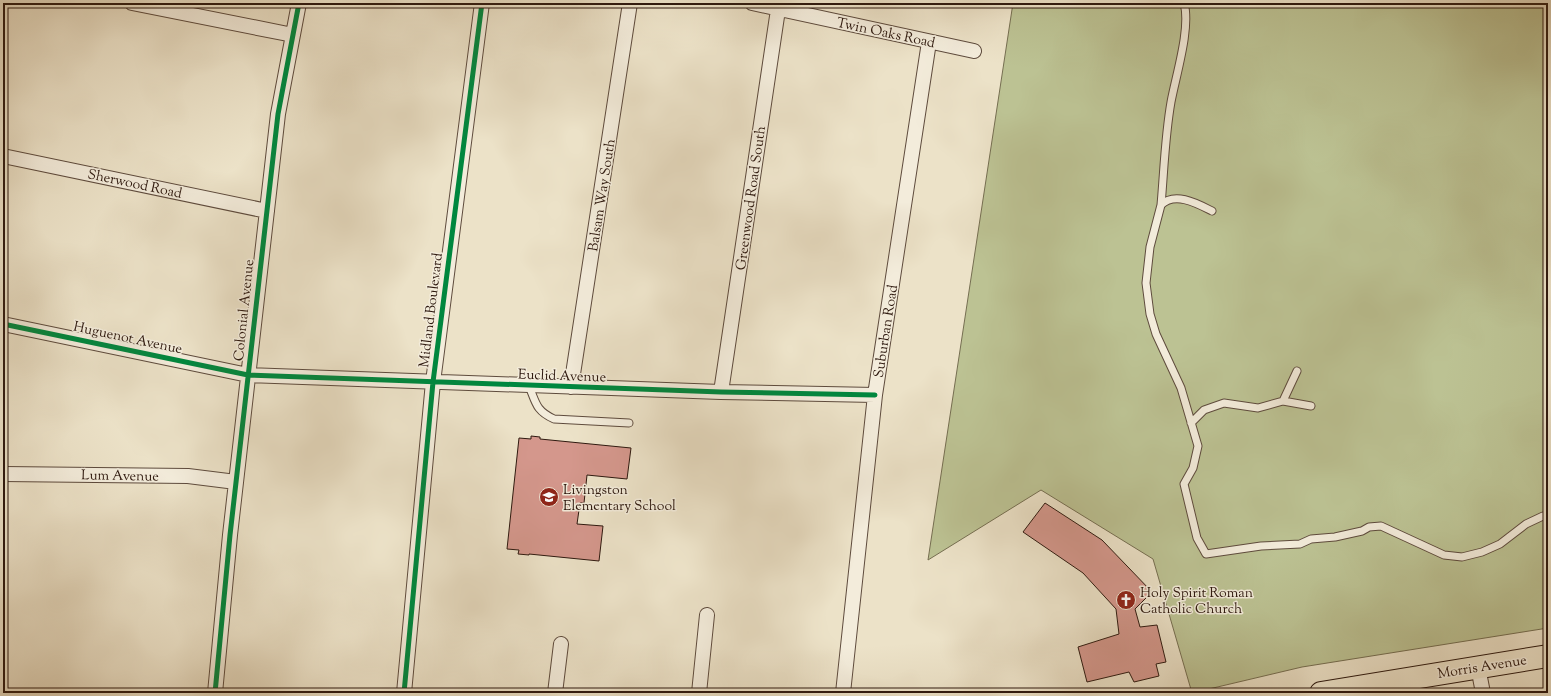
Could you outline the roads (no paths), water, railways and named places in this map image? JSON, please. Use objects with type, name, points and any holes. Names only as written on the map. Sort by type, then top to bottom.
[{"type":"main road","name":"Morris Avenue","points":[[1326,693],[1364,689],[1478,667],[1548,656]]},
{"type":"street","points":[[132,3],[293,35]]},
{"type":"street","name":"Colonial Avenue","points":[[215,693],[236,482],[278,114],[299,3]]},
{"type":"street","name":"Midland Boulevard","points":[[404,693],[433,382],[482,3]]},
{"type":"street","name":"Balsam Way South","points":[[571,387],[630,3]]},
{"type":"street","name":"Twin Oaks Road","points":[[752,3],[778,6],[929,42],[974,51]]},
{"type":"street","name":"Greenwood Road South","points":[[721,392],[778,6]]},
{"type":"street","name":"Suburban Road","points":[[843,693],[875,395],[929,42]]},
{"type":"street","name":"Sherwood Road","points":[[3,156],[267,210]]},
{"type":"street","name":"Huguenot Avenue","points":[[3,324],[248,375]]},
{"type":"street","name":"Euclid Avenue","points":[[248,375],[529,386],[875,395]]},
{"type":"street","name":"Lum Avenue","points":[[3,474],[188,476],[236,482]]},
{"type":"street","points":[[699,693],[707,615]]},
{"type":"street","points":[[555,693],[560,644]]},
{"type":"street","points":[[1478,667],[1483,693]]},
{"type":"lane","points":[[1184,3],[1186,13],[1180,62],[1171,103],[1161,205],[1150,247],[1146,283],[1150,314],[1156,334],[1181,388],[1198,446],[1193,468],[1184,484],[1197,538],[1206,554],[1261,546],[1300,544],[1311,539],[1335,537],[1362,531],[1369,527],[1381,526],[1444,555],[1462,557],[1482,552],[1500,544],[1526,524],[1543,516],[1548,516]]},
{"type":"lane","points":[[1161,205],[1168,200],[1191,201],[1212,211]]},
{"type":"lane","points":[[1283,401],[1298,371]]},
{"type":"lane","points":[[529,386],[538,408],[543,414],[554,419],[629,423]]},
{"type":"lane","points":[[1191,423],[1204,410],[1224,403],[1258,408],[1283,401],[1311,406]]},
{"type":"place","name":"Livingston Elementary School","points":[[549,497]]},
{"type":"place","name":"Holy Spirit Roman Catholic Church","points":[[1126,600]]}]
